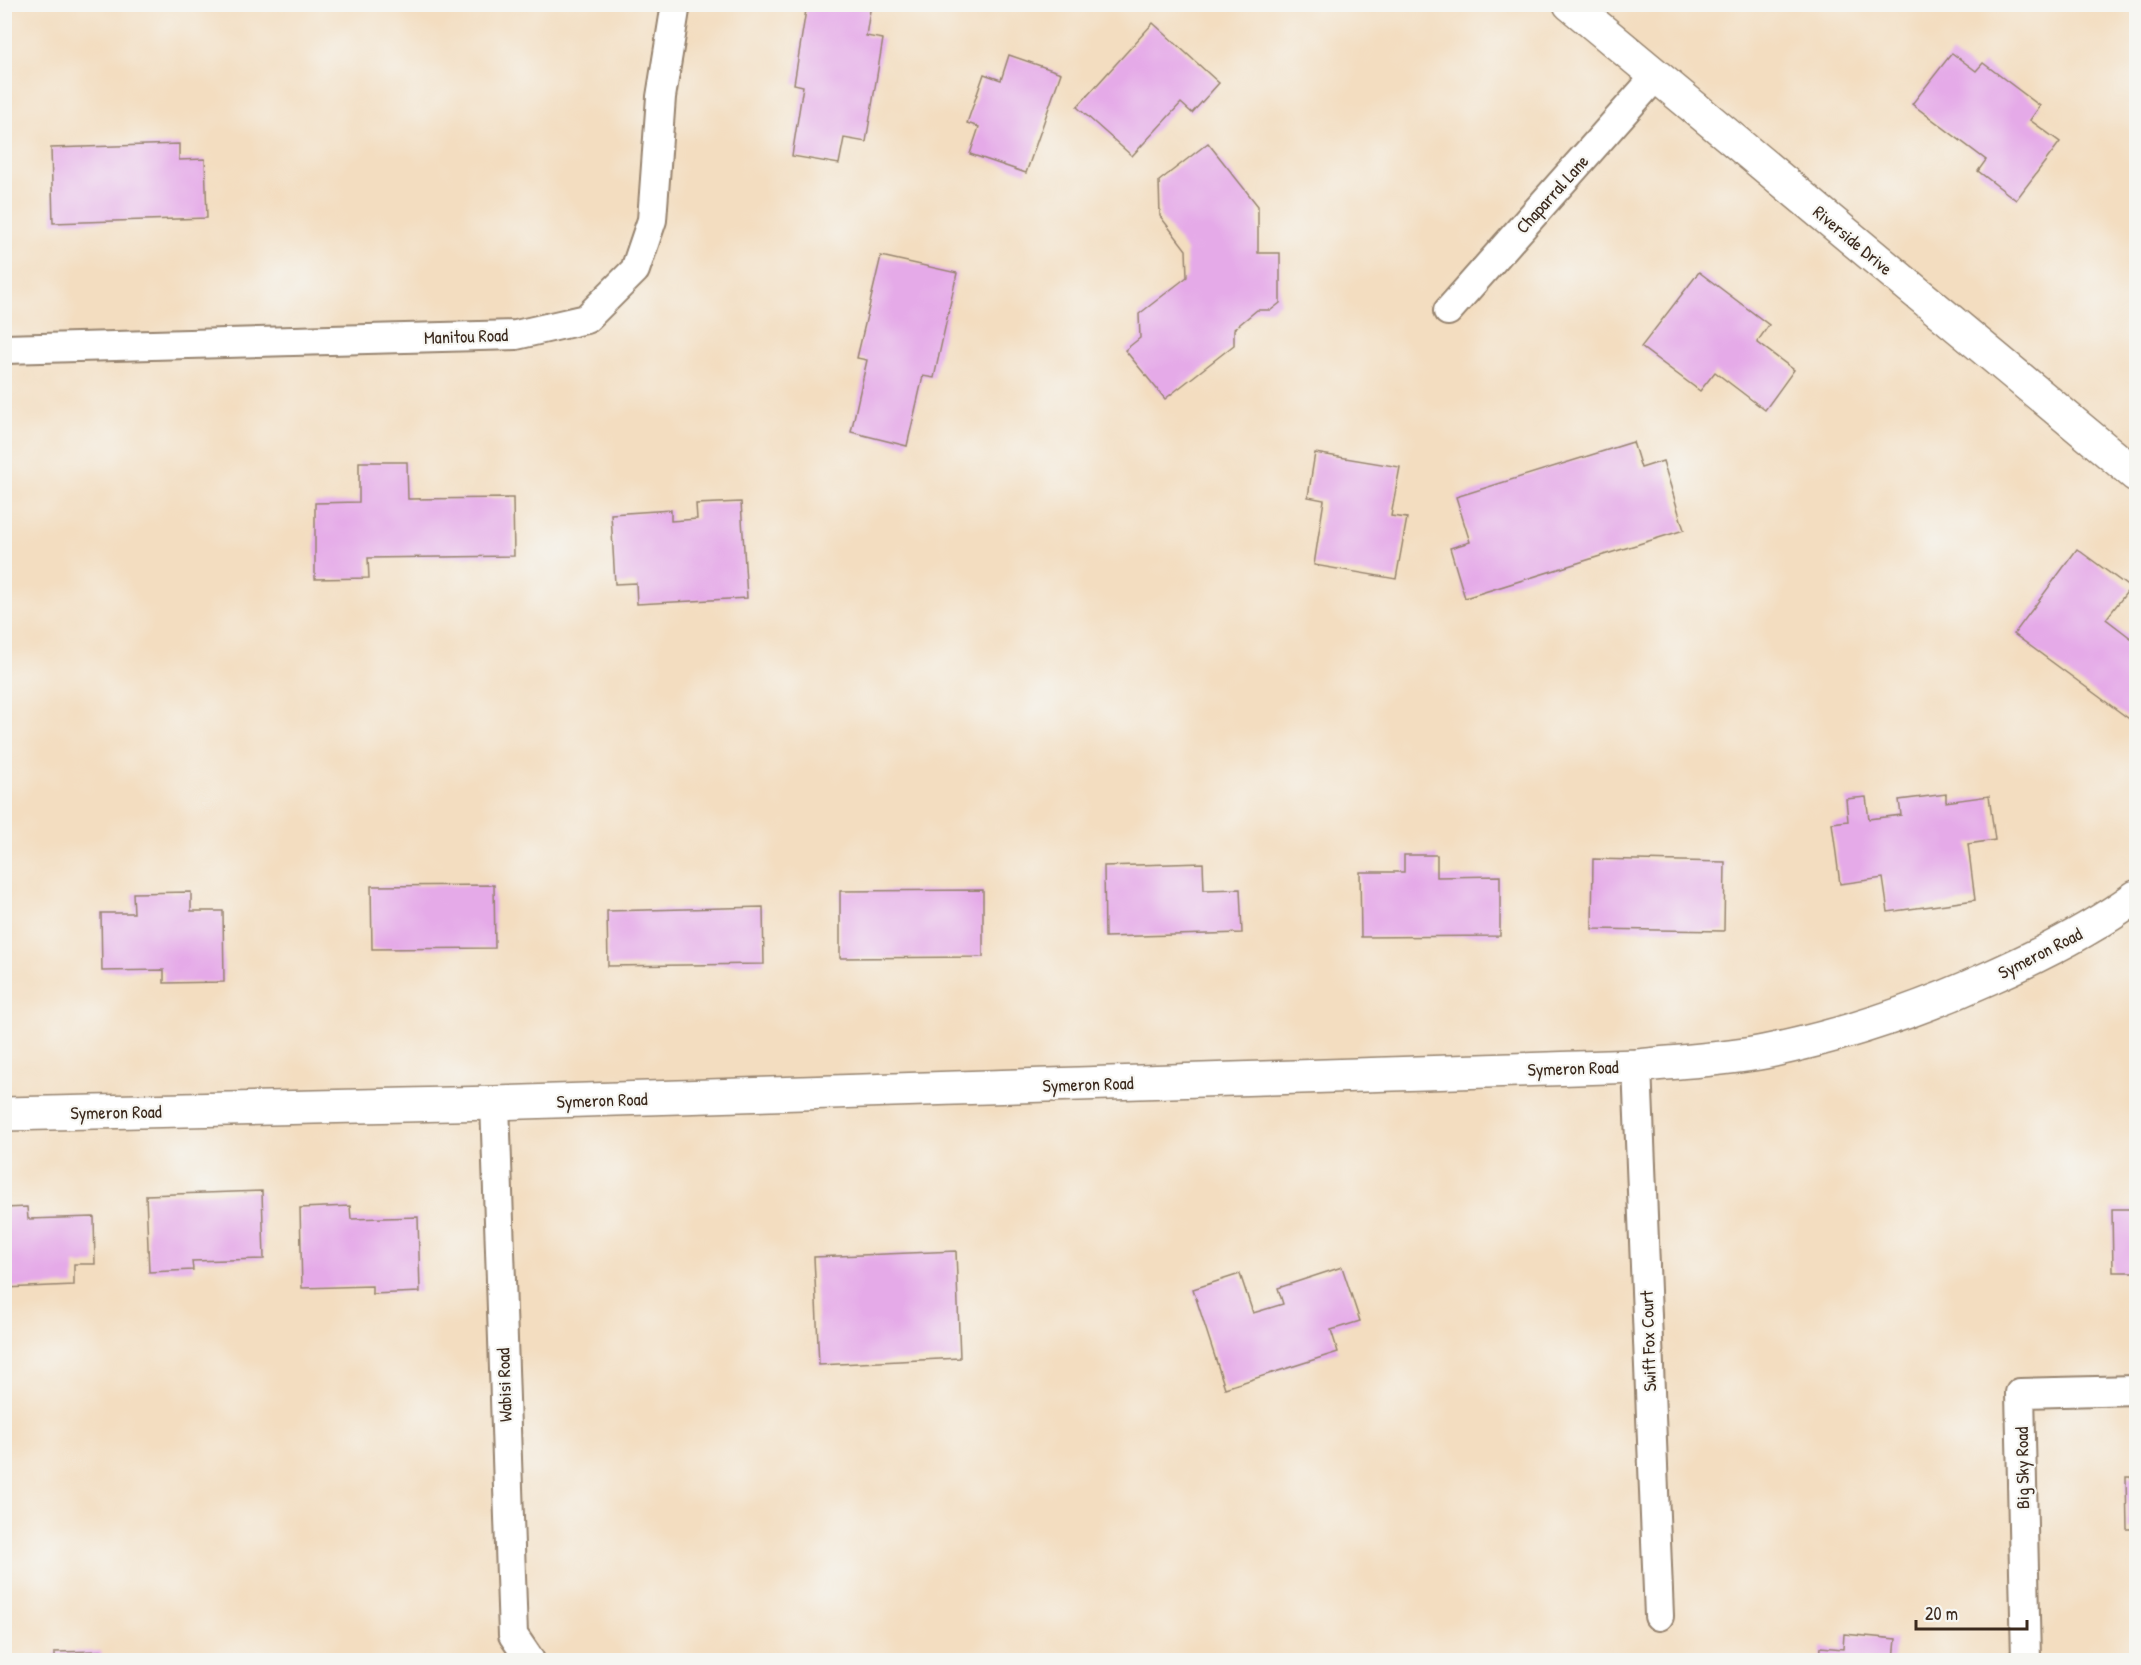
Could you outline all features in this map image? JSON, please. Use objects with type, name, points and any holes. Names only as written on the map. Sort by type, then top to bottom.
[{"type":"street","name":"Manitou Road","points":[[4,350],[516,335],[586,319],[635,270],[652,220],[661,97],[676,4]]},
{"type":"street","name":"Riverside Drive","points":[[1570,4],[2136,475]]},
{"type":"street","name":"Chaparral Lane","points":[[1448,311],[1656,76]]},
{"type":"street","name":"Symeron Road","points":[[4,1114],[495,1103],[1637,1066],[1762,1052],[1877,1022],[1942,999],[2062,944],[2115,913],[2136,897]]},
{"type":"street","name":"Swift Fox Court","points":[[1637,1066],[1659,1616]]},
{"type":"street","name":"Wabisi Road","points":[[495,1103],[513,1635],[530,1660]]},
{"type":"street","name":"Big Sky Road","points":[[2026,1660],[2020,1393],[2136,1390]]},
{"type":"building","points":[[807,4],[871,4],[866,36],[883,39],[866,142],[844,138],[839,164],[792,156],[803,86],[794,84]]},
{"type":"building","points":[[1153,23],[1219,83],[1192,113],[1181,103],[1132,156],[1077,107]]},
{"type":"building","points":[[1952,53],[1976,71],[1983,63],[2040,106],[2030,120],[2060,142],[2016,200],[1978,171],[1986,160],[1912,104]]},
{"type":"building","points":[[1009,55],[1061,73],[1026,173],[970,154],[979,127],[967,123],[984,74],[1001,80]]},
{"type":"building","points":[[1208,143],[1258,206],[1258,253],[1280,253],[1280,303],[1271,310],[1257,310],[1234,329],[1234,345],[1165,399],[1125,350],[1140,338],[1139,314],[1187,277],[1186,250],[1160,216],[1159,181]]},
{"type":"building","points":[[179,144],[179,160],[205,159],[207,218],[53,223],[51,148]]},
{"type":"building","points":[[881,256],[957,273],[934,378],[923,376],[907,446],[851,432],[867,360],[857,358]]},
{"type":"building","points":[[1699,272],[1769,325],[1757,342],[1794,370],[1765,410],[1715,372],[1700,391],[1641,347]]},
{"type":"building","points":[[1633,442],[1641,468],[1663,461],[1684,530],[1465,598],[1450,548],[1470,542],[1456,497]]},
{"type":"building","points":[[1315,453],[1400,467],[1391,516],[1407,518],[1396,579],[1314,565],[1324,500],[1308,497]]},
{"type":"building","points":[[359,462],[407,462],[408,499],[513,498],[514,556],[368,558],[369,578],[315,579],[315,503],[359,502]]},
{"type":"building","points":[[741,502],[747,598],[637,604],[636,583],[615,584],[611,514],[671,510],[671,521],[697,519],[696,504]]},
{"type":"building","points":[[2077,549],[2130,588],[2106,619],[2136,642],[2136,715],[2132,721],[2014,634]]},
{"type":"building","points":[[1946,794],[1946,802],[1989,796],[1995,840],[1968,844],[1975,900],[1888,912],[1883,878],[1840,884],[1832,823],[1848,821],[1846,799],[1866,797],[1869,819],[1901,815],[1899,800]]},
{"type":"building","points":[[1404,855],[1437,855],[1437,877],[1500,876],[1500,936],[1361,937],[1360,872],[1404,872]]},
{"type":"building","points":[[1593,859],[1725,862],[1724,931],[1592,929]]},
{"type":"building","points":[[1203,863],[1204,890],[1240,889],[1242,933],[1105,937],[1104,866]]},
{"type":"building","points":[[494,885],[495,948],[372,949],[371,886]]},
{"type":"building","points":[[983,890],[983,957],[840,958],[840,891]]},
{"type":"building","points":[[191,892],[191,911],[223,911],[224,982],[164,983],[164,970],[102,971],[101,913],[134,913],[133,893]]},
{"type":"building","points":[[763,907],[764,964],[608,966],[607,911]]},
{"type":"building","points":[[262,1191],[264,1259],[192,1261],[193,1270],[149,1272],[146,1195]]},
{"type":"building","points":[[350,1206],[351,1219],[418,1217],[420,1292],[372,1294],[372,1286],[302,1288],[300,1208]]},
{"type":"building","points":[[27,1207],[28,1219],[94,1217],[95,1264],[74,1264],[74,1285],[4,1288],[4,1208]]},
{"type":"building","points":[[2112,1209],[2136,1209],[2136,1272],[2113,1272]]},
{"type":"building","points":[[956,1251],[960,1358],[819,1365],[814,1257]]},
{"type":"building","points":[[1342,1267],[1360,1321],[1331,1330],[1338,1352],[1225,1388],[1193,1289],[1240,1274],[1253,1313],[1283,1304],[1278,1288]]},
{"type":"building","points":[[2126,1477],[2136,1477],[2136,1529],[2127,1529]]},
{"type":"building","points":[[1844,1634],[1896,1639],[1894,1660],[1820,1660],[1821,1647],[1843,1649]]},
{"type":"building","points":[[101,1651],[102,1660],[55,1660],[55,1652]]}]
